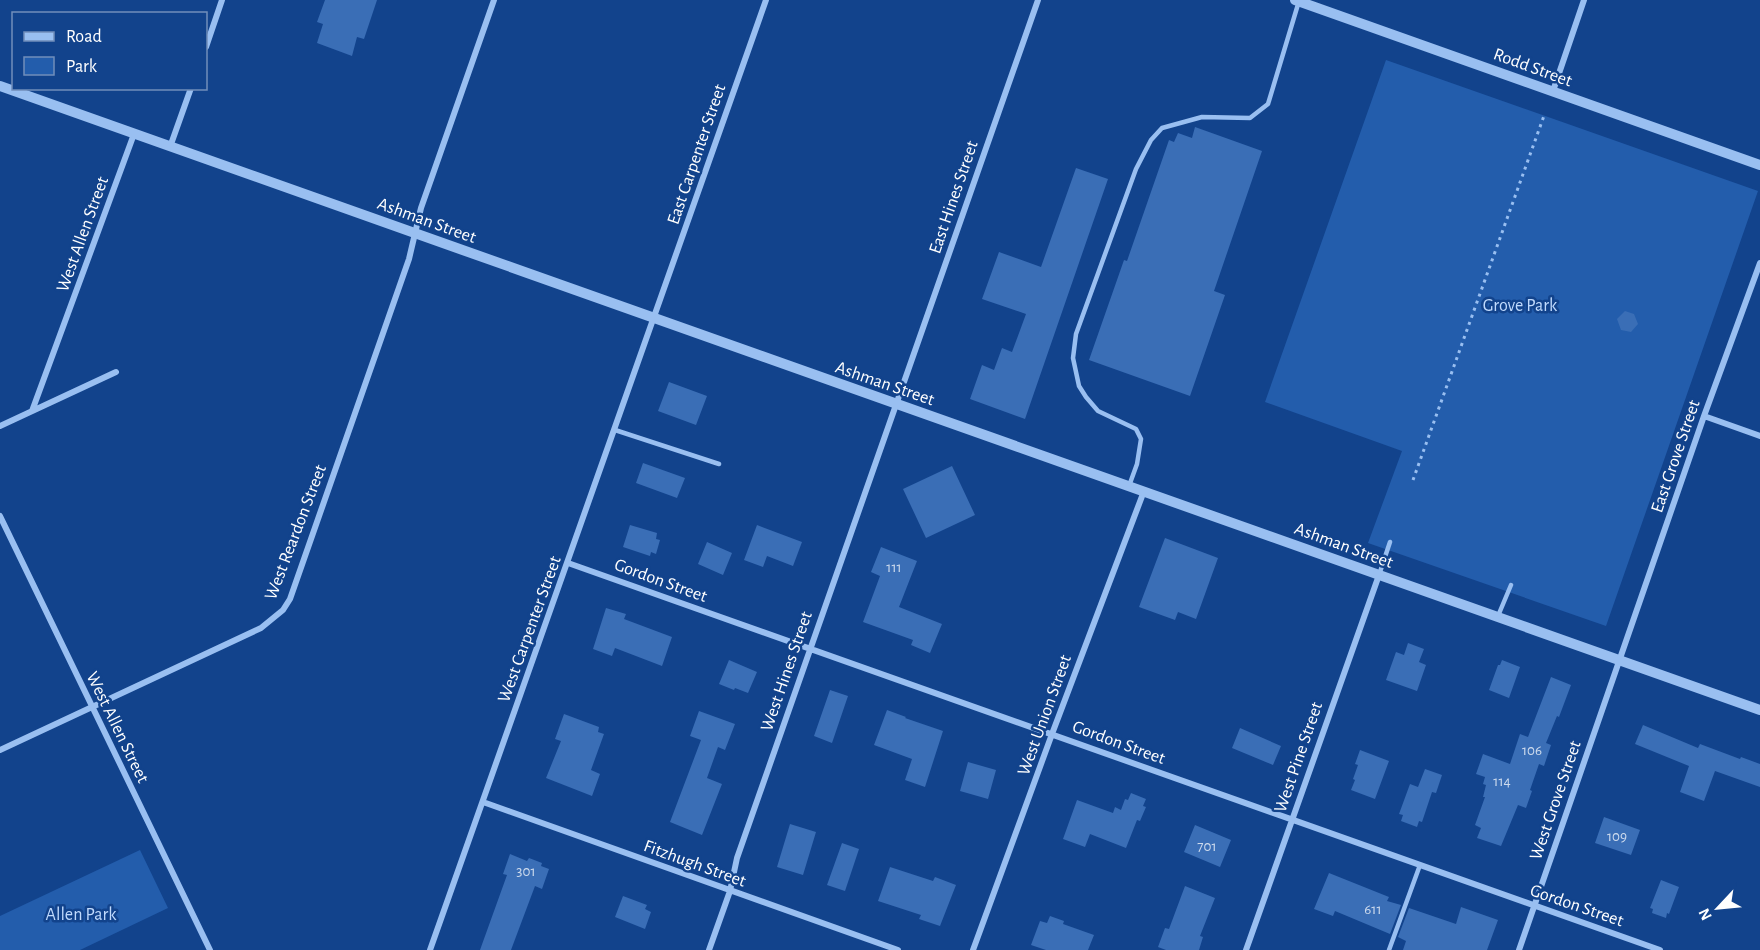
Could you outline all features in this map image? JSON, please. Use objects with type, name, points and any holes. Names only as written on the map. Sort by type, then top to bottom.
[{"type":"street","points":[[207,44],[222,0]]},
{"type":"street","name":"West Reardon Street","points":[[0,750],[261,628],[283,610],[290,599],[298,577],[409,259],[421,208],[494,0]]},
{"type":"street","name":"East Carpenter Street","points":[[654,318],[766,0]]},
{"type":"street","name":"East Hines Street","points":[[897,404],[1038,0]]},
{"type":"street","points":[[1553,91],[1584,0]]},
{"type":"street","name":"Rodd Street","points":[[1297,1],[1760,165]]},
{"type":"street","name":"Ashman Street","points":[[0,86],[1760,710]]},
{"type":"street","points":[[170,147],[190,90]]},
{"type":"street","name":"West Allen Street","points":[[32,411],[135,134]]},
{"type":"street","name":"East Grove Street","points":[[1620,660],[1704,416],[1760,263]]},
{"type":"street","name":"West Carpenter Street","points":[[430,950],[654,318]]},
{"type":"street","points":[[0,426],[116,372]]},
{"type":"street","name":"West Hines Street","points":[[709,950],[730,891],[737,858],[897,404]]},
{"type":"street","points":[[1704,416],[1760,436]]},
{"type":"street","name":"West Union Street","points":[[973,950],[1144,492]]},
{"type":"street","name":"West Allen Street","points":[[0,516],[210,950]]},
{"type":"street","name":"Gordon Street","points":[[568,563],[1660,950]]},
{"type":"street","name":"West Pine Street","points":[[1246,950],[1379,575]]},
{"type":"street","name":"West Grove Street","points":[[1519,950],[1620,660]]},
{"type":"street","name":"Fitzhugh Street","points":[[483,802],[898,950]]},
{"type":"lane","points":[[1129,486],[1137,464],[1141,438],[1136,429],[1098,411],[1079,386],[1073,358],[1076,334],[1137,170],[1151,140],[1162,128],[1202,117],[1250,118],[1268,104],[1297,1]]},
{"type":"lane","points":[[615,430],[719,464]]},
{"type":"lane","points":[[1379,575],[1390,542]]},
{"type":"lane","points":[[1498,617],[1511,585]]},
{"type":"lane","points":[[1389,950],[1420,865]]},
{"type":"path","points":[[1413,480],[1545,113]]},
{"type":"green space","name":"Grove Park","points":[[1386,60],[1758,191],[1606,626],[1368,543],[1402,451],[1265,402]]},
{"type":"green space","name":"Allen Park","points":[[140,850],[168,908],[80,950],[0,950],[0,916]]},
{"type":"building","points":[[325,0],[377,0],[364,39],[357,37],[352,56],[317,43],[323,24],[317,22]]},
{"type":"building","points":[[1195,127],[1262,151],[1214,291],[1225,295],[1190,396],[1089,360],[1124,260],[1127,261],[1169,140],[1174,142],[1178,133],[1192,138]]},
{"type":"building","points":[[1076,168],[1108,179],[1025,419],[970,399],[982,365],[994,370],[1002,348],[1012,352],[1026,314],[982,299],[999,252],[1041,267]]},
{"type":"building","points":[[1625,311],[1634,314],[1638,324],[1631,332],[1621,330],[1617,319]]},
{"type":"building","points":[[669,382],[707,396],[696,425],[658,411]]},
{"type":"building","points":[[643,463],[685,478],[677,498],[636,483]]},
{"type":"building","points":[[952,466],[975,515],[926,538],[903,489]]},
{"type":"building","points":[[630,525],[657,533],[656,539],[660,540],[656,554],[651,552],[650,556],[623,547]]},
{"type":"building","points":[[757,525],[802,542],[793,566],[767,556],[763,567],[744,560]]},
{"type":"building","points":[[1165,538],[1218,558],[1196,619],[1178,612],[1175,620],[1139,607]]},
{"type":"building","points":[[707,542],[732,553],[723,575],[698,564]]},
{"type":"building","points":[[881,547],[917,561],[899,607],[942,624],[930,653],[911,645],[913,640],[863,622],[880,576],[871,572]]},
{"type":"building","points":[[606,608],[626,614],[624,619],[672,637],[662,666],[615,648],[612,656],[593,649]]},
{"type":"building","points":[[1408,643],[1424,649],[1419,662],[1426,665],[1417,691],[1386,680],[1396,652],[1404,655]]},
{"type":"building","points":[[729,660],[757,672],[748,693],[719,684]]},
{"type":"building","points":[[1502,660],[1520,667],[1509,698],[1489,690]]},
{"type":"building","points":[[1551,677],[1571,685],[1546,743],[1551,745],[1544,766],[1539,764],[1526,808],[1518,805],[1501,846],[1477,838],[1481,828],[1475,825],[1485,797],[1483,797],[1486,785],[1483,784],[1485,777],[1476,774],[1483,754],[1510,764],[1520,734],[1528,737]]},
{"type":"building","points":[[830,690],[848,696],[832,743],[814,736]]},
{"type":"building","points":[[887,710],[943,731],[925,787],[905,780],[912,759],[874,745]]},
{"type":"building","points":[[699,711],[735,724],[725,750],[718,747],[707,778],[722,784],[702,835],[670,822],[701,740],[690,736]]},
{"type":"building","points":[[564,714],[599,727],[598,732],[604,734],[591,770],[600,774],[592,796],[546,778],[561,741],[555,739]]},
{"type":"building","points":[[1643,725],[1698,748],[1700,744],[1760,764],[1760,787],[1715,771],[1704,801],[1680,792],[1689,766],[1635,744]]},
{"type":"building","points":[[1240,728],[1281,746],[1273,765],[1232,748]]},
{"type":"building","points":[[1360,750],[1389,761],[1375,799],[1351,790],[1358,765],[1355,764]]},
{"type":"building","points":[[968,762],[996,770],[988,799],[960,791]]},
{"type":"building","points":[[1425,769],[1442,775],[1436,793],[1432,792],[1422,822],[1419,821],[1417,827],[1401,821],[1403,815],[1399,814],[1410,784],[1418,787]]},
{"type":"building","points":[[1131,793],[1146,799],[1143,806],[1146,807],[1140,821],[1137,820],[1126,848],[1090,834],[1085,847],[1063,839],[1077,800],[1113,813],[1115,807],[1121,810],[1125,799],[1128,800]]},
{"type":"building","points":[[1604,817],[1640,830],[1631,855],[1595,843]]},
{"type":"building","points":[[790,824],[816,832],[803,875],[777,867]]},
{"type":"building","points":[[1195,825],[1231,840],[1220,867],[1184,852]]},
{"type":"building","points":[[842,843],[859,849],[845,891],[827,885]]},
{"type":"building","points":[[510,854],[527,861],[529,858],[542,863],[541,866],[549,869],[542,889],[535,886],[511,950],[480,950],[507,875],[503,874]]},
{"type":"building","points":[[890,867],[933,881],[935,877],[956,885],[940,926],[919,919],[921,915],[878,901]]},
{"type":"building","points":[[1329,873],[1389,897],[1387,901],[1401,905],[1390,934],[1335,911],[1333,916],[1314,909]]},
{"type":"building","points":[[1661,880],[1679,887],[1666,918],[1652,913],[1653,909],[1650,908]]},
{"type":"building","points":[[1185,886],[1215,898],[1200,936],[1203,937],[1199,950],[1166,950],[1158,947],[1165,928],[1169,929]]},
{"type":"building","points":[[623,896],[647,905],[645,909],[651,912],[645,929],[615,917]]},
{"type":"building","points":[[1461,907],[1498,920],[1487,950],[1403,950],[1406,941],[1398,937],[1409,908],[1456,924]]},
{"type":"building","points":[[1050,916],[1064,921],[1063,924],[1094,935],[1088,950],[1046,950],[1031,945],[1040,921],[1047,923]]}]
